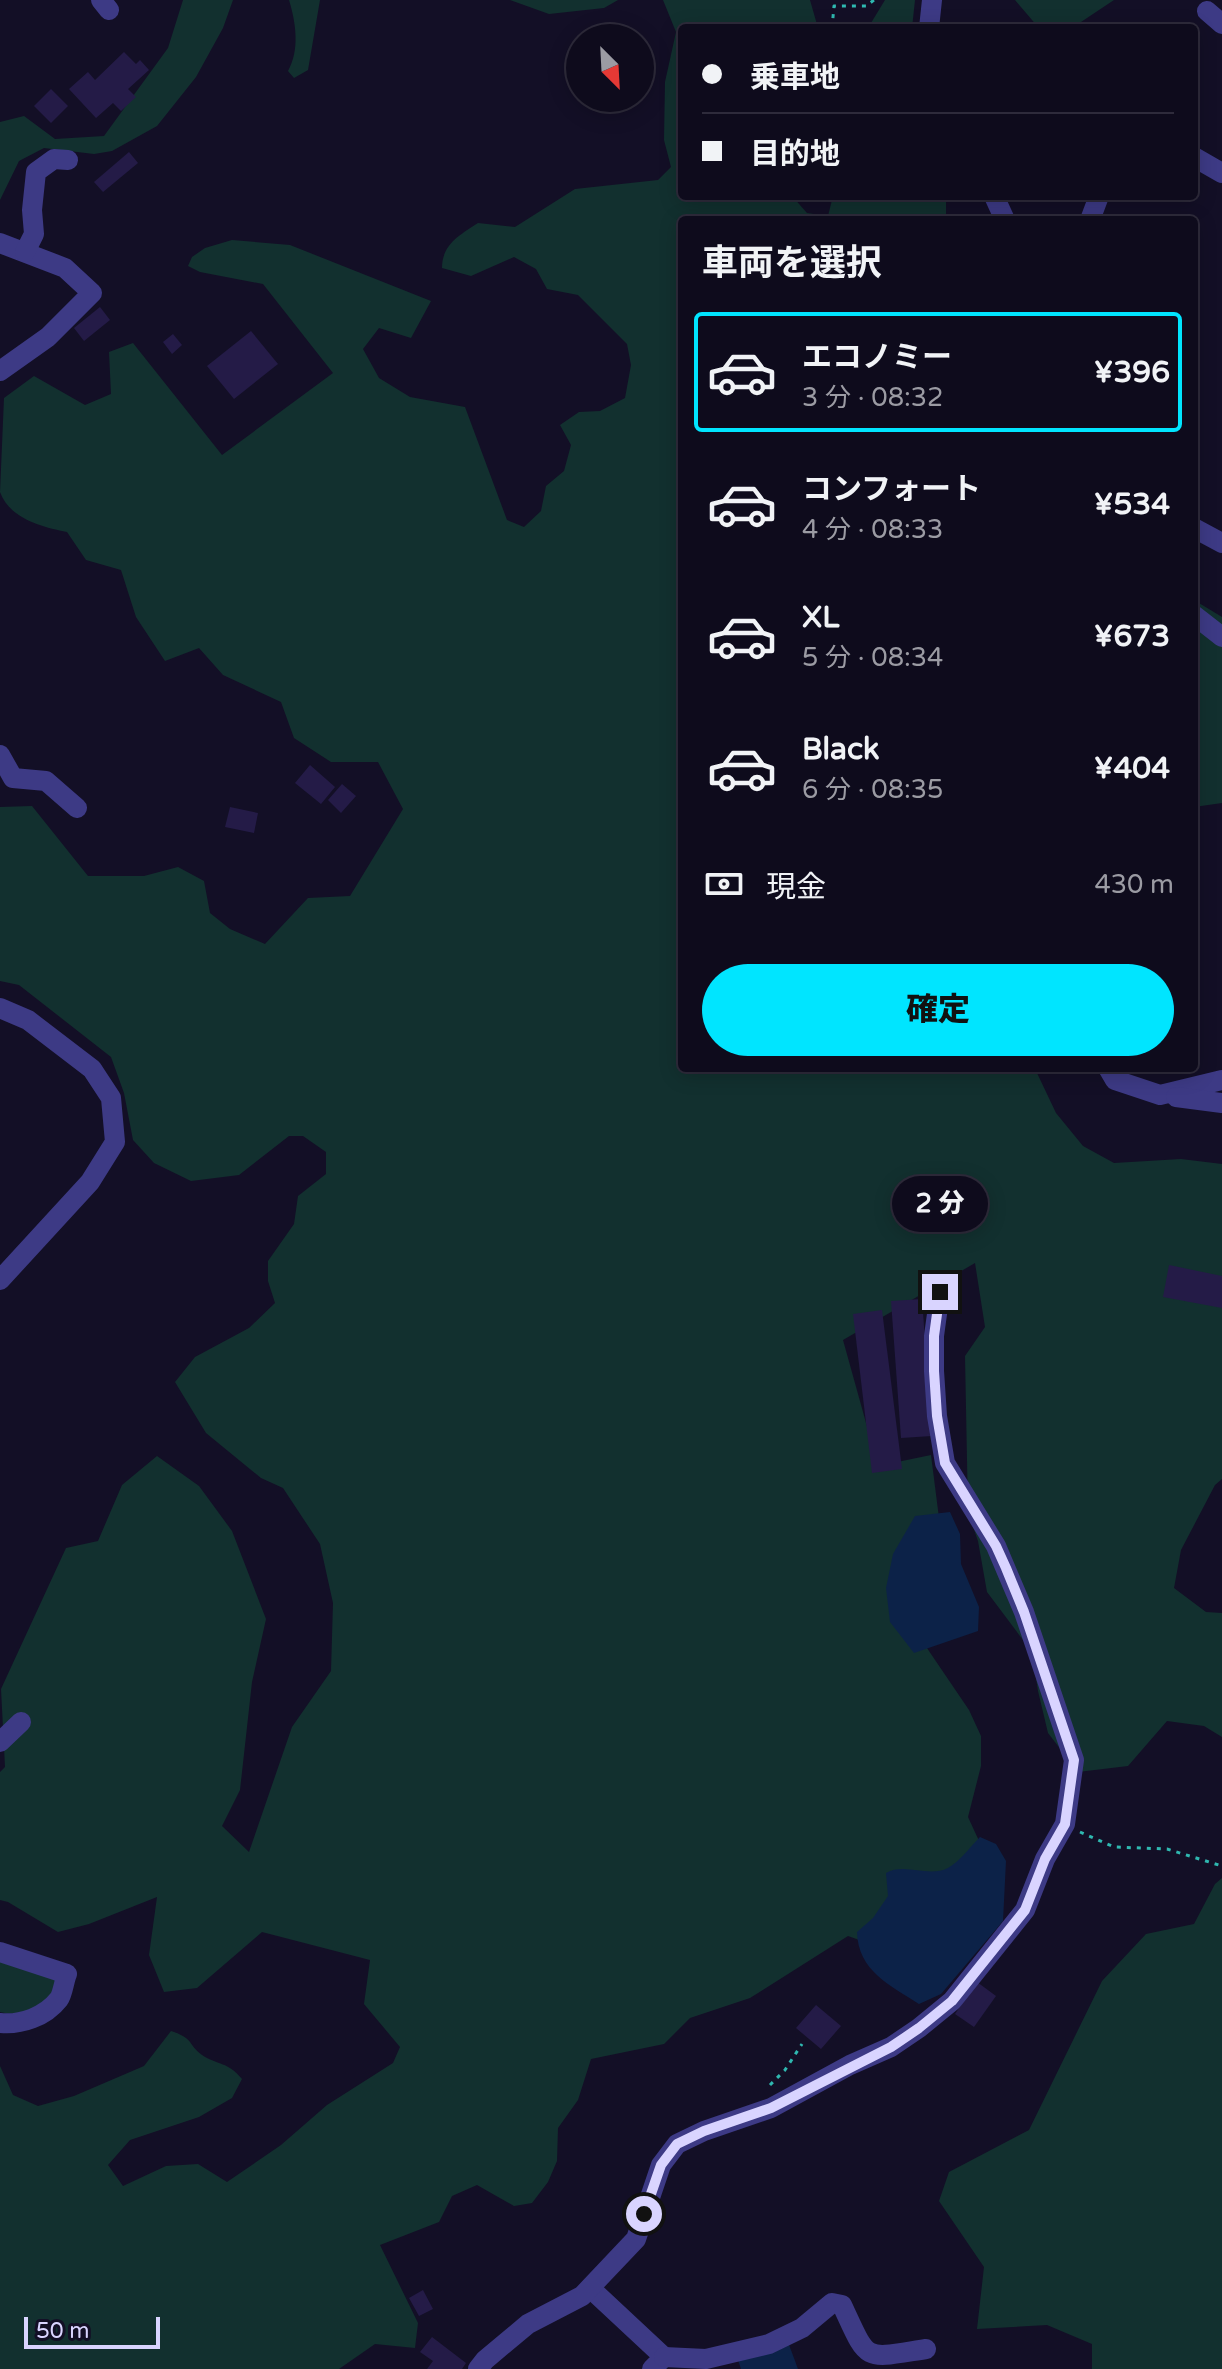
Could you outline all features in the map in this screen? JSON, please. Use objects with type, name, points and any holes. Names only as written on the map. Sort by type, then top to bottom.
[{"type":"street","points":[[929,24],[932,0]]},
{"type":"street","points":[[25,252],[34,234],[32,210],[36,172],[54,159],[68,160]]},
{"type":"street","points":[[1198,159],[1222,173]]},
{"type":"street","points":[[0,243],[65,268],[92,293],[48,337],[0,371]]},
{"type":"street","points":[[1198,530],[1222,543]]},
{"type":"street","points":[[1198,618],[1222,637]]},
{"type":"street","points":[[0,755],[13,778],[46,781],[77,808]]},
{"type":"street","points":[[0,1008],[28,1020],[92,1069],[111,1098],[115,1142],[90,1182],[0,1280]]},
{"type":"street","points":[[1110,1072],[1115,1080],[1160,1095],[1222,1103]]},
{"type":"street","points":[[1160,1095],[1222,1080]]},
{"type":"street","points":[[478,2369],[528,2324],[582,2296],[636,2239],[661,2165],[677,2144],[704,2131],[771,2108],[891,2047],[952,2001],[1025,1910],[1045,1859],[1065,1824],[1074,1760],[1024,1612],[996,1546],[945,1463],[934,1371],[934,1336],[940,1292]]},
{"type":"street","points":[[0,1742],[21,1722]]},
{"type":"street","points":[[0,1952],[67,1974],[60,1998],[41,2014],[18,2024],[0,2023]]},
{"type":"street","points":[[590,2288],[658,2363],[706,2359],[769,2344],[802,2328],[832,2303],[842,2305],[863,2349],[877,2357],[926,2349]]},
{"type":"path","points":[[832,24],[834,0]]},
{"type":"path","points":[[834,6],[866,6],[874,0]]},
{"type":"path","points":[[1065,1824],[1114,1847],[1167,1849],[1222,1866]]},
{"type":"path","points":[[765,2090],[785,2070],[802,2044]]},
{"type":"green space","points":[[183,0],[233,0],[223,28],[196,77],[157,126],[112,151],[94,154],[44,148],[19,161],[0,200],[0,122],[24,116],[55,139],[104,136],[168,48]]},
{"type":"green space","points":[[289,0],[320,0],[308,70],[294,78],[288,71],[296,36]]},
{"type":"green space","points":[[510,0],[618,0],[604,8],[549,14]]},
{"type":"green space","points":[[663,0],[810,0],[817,24],[678,24],[678,200],[796,200],[807,213],[828,216],[678,216],[678,1072],[1037,1072],[1056,1113],[1083,1146],[1114,1163],[1181,1159],[1222,1164],[1222,1479],[1215,1485],[1181,1550],[1174,1588],[1206,1612],[1222,1613],[1222,1737],[1204,1726],[1167,1721],[1128,1766],[1078,1772],[1048,1733],[1032,1652],[987,1592],[978,1541],[968,1512],[965,1356],[985,1327],[975,1263],[843,1340],[878,1466],[931,1455],[939,1518],[912,1626],[969,1710],[981,1736],[981,1766],[968,1817],[986,1856],[865,1942],[848,1936],[750,1998],[690,2018],[664,2044],[591,2059],[578,2100],[558,2128],[557,2161],[548,2182],[532,2203],[514,2206],[477,2185],[452,2196],[439,2222],[380,2245],[418,2323],[415,2348],[375,2344],[339,2369],[0,2369],[0,2066],[13,2095],[38,2106],[74,2096],[144,2066],[171,2031],[179,2034],[202,2055],[227,2066],[242,2079],[232,2098],[199,2117],[130,2140],[108,2165],[123,2186],[166,2166],[198,2164],[227,2182],[281,2145],[327,2105],[393,2063],[400,2047],[364,2004],[370,1960],[262,1932],[197,1988],[164,1992],[149,1955],[157,1897],[89,1924],[58,1932],[0,1900],[0,1772],[5,1767],[1,1689],[66,1548],[98,1541],[122,1485],[157,1456],[199,1486],[232,1531],[266,1619],[252,1682],[240,1790],[222,1826],[249,1852],[292,1727],[331,1671],[333,1603],[320,1544],[283,1488],[261,1478],[206,1433],[175,1382],[195,1357],[249,1328],[275,1303],[268,1281],[268,1261],[294,1224],[298,1196],[326,1174],[326,1152],[303,1136],[289,1136],[239,1175],[191,1181],[154,1163],[133,1140],[124,1093],[111,1057],[19,985],[0,981],[0,807],[32,806],[88,876],[144,876],[178,867],[204,881],[210,913],[230,929],[265,944],[308,898],[350,896],[403,809],[378,762],[331,762],[294,738],[281,702],[223,675],[199,648],[165,661],[136,617],[121,570],[86,560],[67,532],[37,524],[11,509],[0,492],[4,398],[34,376],[85,405],[111,394],[109,352],[133,343],[222,455],[333,373],[263,284],[200,272],[188,266],[192,257],[205,248],[232,240],[290,245],[431,301],[411,338],[379,328],[363,349],[379,378],[410,397],[465,407],[507,520],[524,527],[541,511],[546,486],[564,471],[571,445],[560,425],[579,412],[600,411],[625,398],[631,365],[627,344],[578,295],[547,289],[536,269],[514,257],[471,276],[442,268],[445,253],[453,241],[478,223],[515,227],[575,189],[658,180],[671,167],[664,140],[665,82],[676,32]]},
{"type":"green space","points":[[885,0],[915,0],[912,24],[870,24]]},
{"type":"green space","points":[[1015,0],[1114,0],[1078,24],[1035,24]]},
{"type":"green space","points":[[832,200],[946,200],[946,216],[828,216]]},
{"type":"green space","points":[[1198,602],[1222,617],[1222,803],[1198,806]]},
{"type":"green space","points":[[1222,1878],[1222,2369],[1092,2369],[1092,2344],[1047,2325],[977,2329],[984,2267],[939,2201],[949,2172],[1029,2130],[1102,1981],[1146,1934],[1194,1924],[1215,1884]]},
{"type":"green space","points":[[0,1953],[62,1974],[53,2000],[32,2012],[0,2012]]},
{"type":"water","points":[[950,1512],[960,1534],[961,1564],[979,1607],[978,1631],[914,1653],[890,1622],[886,1588],[893,1554],[915,1516]]},
{"type":"water","points":[[980,1837],[996,1844],[1006,1861],[1003,1921],[941,1994],[919,2004],[869,1967],[859,1946],[857,1932],[873,1918],[888,1896],[886,1873],[901,1869],[940,1871],[948,1868]]},
{"type":"water","points":[[788,2342],[798,2369],[741,2369],[738,2360]]},
{"type":"building","points":[[124,52],[136,64],[140,60],[149,70],[128,89],[136,97],[121,111],[113,103],[96,118],[69,89],[88,72],[95,80]]},
{"type":"building","points":[[51,89],[68,106],[51,123],[34,106]]},
{"type":"building","points":[[129,152],[138,163],[103,192],[94,182]]},
{"type":"building","points":[[100,307],[110,320],[84,341],[74,328]]},
{"type":"building","points":[[251,331],[278,364],[234,399],[207,366]]},
{"type":"building","points":[[173,334],[182,345],[172,354],[163,342]]},
{"type":"building","points":[[310,765],[335,787],[321,804],[295,783]]},
{"type":"building","points":[[342,784],[356,796],[341,813],[328,800]]},
{"type":"building","points":[[230,807],[258,813],[254,833],[225,827]]},
{"type":"building","points":[[1169,1265],[1222,1276],[1222,1308],[1163,1297]]},
{"type":"building","points":[[922,1299],[932,1436],[901,1438],[891,1301]]},
{"type":"building","points":[[882,1310],[902,1469],[872,1473],[853,1314]]},
{"type":"building","points":[[977,1982],[996,1996],[974,2027],[955,2014]]},
{"type":"building","points":[[816,2005],[841,2026],[821,2049],[796,2028]]},
{"type":"building","points":[[423,2290],[433,2309],[419,2316],[409,2298]]},
{"type":"building","points":[[432,2337],[466,2363],[462,2369],[427,2369],[433,2361],[420,2352]]},
{"type":"route","points":[[644,2214],[661,2165],[677,2144],[704,2131],[771,2108],[850,2065],[891,2047],[952,2001],[1025,1910],[1045,1859],[1065,1824],[1074,1760],[1006,1568],[996,1546],[945,1463],[934,1371],[934,1336],[940,1292]]}]
